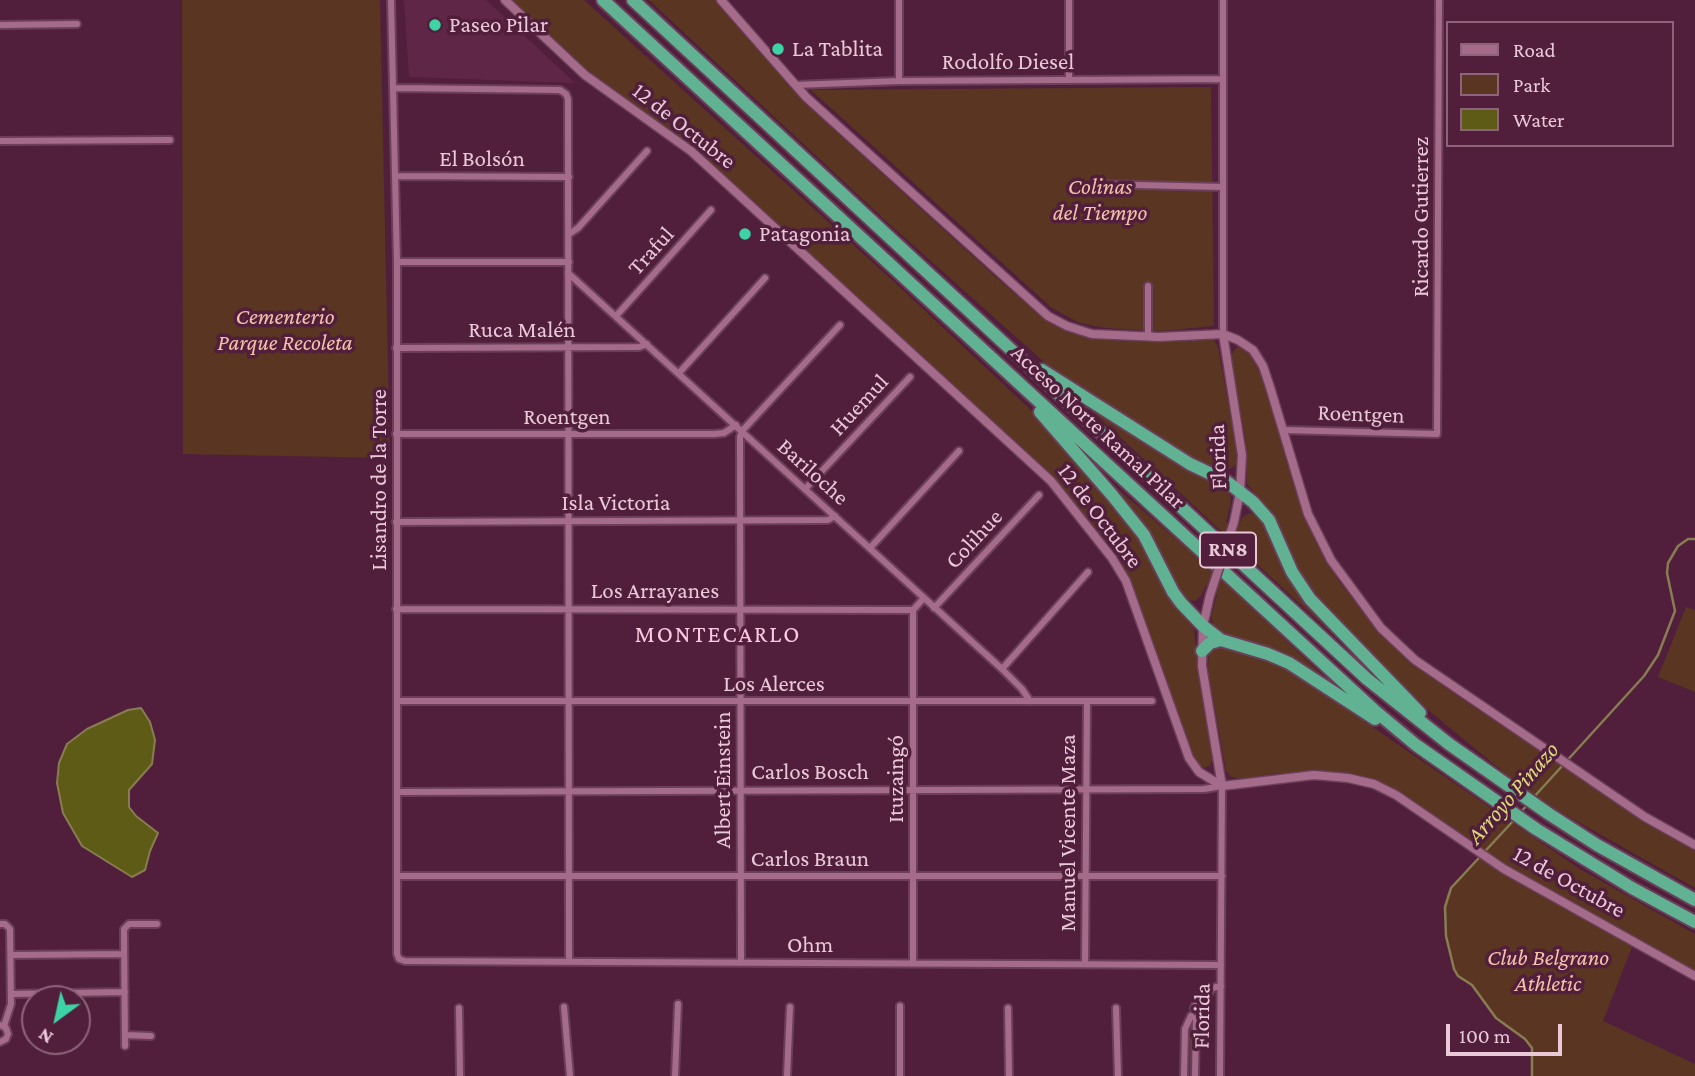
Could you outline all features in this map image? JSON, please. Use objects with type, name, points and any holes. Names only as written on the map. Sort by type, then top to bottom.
[{"type":"highway","name":"Acceso Norte Ramal Pilar","points":[[601,0],[1348,687],[1416,744],[1536,829],[1632,888],[1695,922]]},
{"type":"highway","name":"Acceso Norte Ramal Pilar","points":[[633,0],[1349,663],[1449,744],[1513,790],[1617,857],[1695,900]]},
{"type":"highway","points":[[1013,351],[1178,457],[1226,481],[1240,492],[1269,520],[1292,572],[1310,599],[1449,744]]},
{"type":"highway","points":[[1000,366],[1112,495],[1151,546],[1181,603],[1203,626],[1221,640],[1289,663],[1416,744]]},
{"type":"highway","points":[[1202,651],[1210,643],[1221,640]]},
{"type":"street","name":"Lisandro de la Torre","points":[[391,0],[397,262],[397,954],[400,959]]},
{"type":"street","name":"12 de Octubre","points":[[505,0],[585,75],[691,150],[1051,481],[1120,570],[1132,596],[1189,758],[1199,772],[1222,786],[1297,776],[1333,776],[1362,781],[1396,795],[1504,869],[1695,976]]},
{"type":"street","points":[[899,0],[899,81]]},
{"type":"street","points":[[1069,0],[1069,79]]},
{"type":"street","name":"Florida","points":[[1220,1076],[1222,786],[1202,666],[1202,651],[1203,626],[1210,596],[1234,522],[1240,492],[1241,444],[1223,334],[1223,0]]},
{"type":"street","name":"Ricardo Gutierrez","points":[[1437,434],[1439,0]]},
{"type":"street","points":[[724,1],[794,85],[1048,316],[1093,334],[1148,337],[1223,334],[1238,340],[1257,355],[1267,377],[1302,496],[1318,537],[1342,577],[1381,628],[1415,660],[1661,827],[1695,845]]},
{"type":"street","points":[[0,25],[77,24]]},
{"type":"street","name":"Rodolfo Diesel","points":[[794,85],[899,81],[1223,79]]},
{"type":"street","points":[[394,88],[560,90],[569,100],[569,962]]},
{"type":"street","points":[[0,141],[170,140]]},
{"type":"street","points":[[569,234],[578,228],[648,151]]},
{"type":"street","name":"El Bolsón","points":[[396,176],[569,177]]},
{"type":"street","points":[[1094,184],[1223,187]]},
{"type":"street","name":"Traful","points":[[617,315],[711,210]]},
{"type":"street","points":[[397,262],[569,262]]},
{"type":"street","name":"Bariloche","points":[[568,273],[1002,669],[1030,701]]},
{"type":"street","points":[[679,373],[765,278]]},
{"type":"street","points":[[1148,286],[1148,337]]},
{"type":"street","points":[[739,428],[841,325]]},
{"type":"street","name":"Ruca Malén","points":[[396,348],[639,347],[647,344]]},
{"type":"street","name":"Huemul","points":[[806,488],[910,377]]},
{"type":"street","name":"Roentgen","points":[[396,434],[714,434],[739,428]]},
{"type":"street","name":"Albert Einstein","points":[[739,428],[742,520],[741,962]]},
{"type":"street","name":"Roentgen","points":[[1284,430],[1437,434]]},
{"type":"street","points":[[870,548],[959,452]]},
{"type":"street","name":"Colihue","points":[[934,608],[1039,495]]},
{"type":"street","name":"Isla Victoria","points":[[396,522],[828,520],[835,516]]},
{"type":"street","points":[[1002,669],[1088,572]]},
{"type":"street","points":[[913,610],[924,598]]},
{"type":"street","name":"Los Arrayanes","points":[[396,609],[913,610]]},
{"type":"street","name":"Ituzaingó","points":[[913,610],[913,963]]},
{"type":"street","name":"Los Alerces","points":[[397,701],[1152,701]]},
{"type":"street","name":"Manuel Vicente Maza","points":[[1085,964],[1087,702]]},
{"type":"street","name":"Carlos Bosch","points":[[397,792],[1204,789],[1222,786]]},
{"type":"street","name":"Carlos Braun","points":[[397,876],[1222,876]]},
{"type":"street","points":[[0,924],[5,924],[10,929],[11,994],[10,1011],[2,1026],[8,1037],[0,1042]]},
{"type":"street","points":[[125,1046],[126,926],[157,924]]},
{"type":"street","points":[[10,955],[124,954]]},
{"type":"street","name":"Ohm","points":[[400,959],[1221,965]]},
{"type":"street","points":[[1196,1009],[1203,989],[1221,986]]},
{"type":"street","points":[[11,994],[125,992]]},
{"type":"street","points":[[675,1076],[678,1004]]},
{"type":"street","points":[[900,1006],[900,1076]]},
{"type":"street","points":[[564,1007],[570,1076]]},
{"type":"street","points":[[787,1076],[790,1007]]},
{"type":"street","points":[[1116,1007],[1118,1076]]},
{"type":"street","points":[[459,1008],[460,1076]]},
{"type":"street","points":[[1008,1008],[1009,1076]]},
{"type":"street","points":[[1184,1076],[1185,1028],[1193,1017],[1195,1076]]},
{"type":"street","points":[[1185,1028],[1195,1029]]},
{"type":"street","points":[[125,1035],[151,1035]]},
{"type":"shaded area","name":"Paseo Pilar","points":[[404,0],[486,0],[575,83],[409,77]]},
{"type":"green space","name":"Cementerio Parque Recoleta","points":[[182,0],[380,0],[390,458],[183,454]]},
{"type":"green space","points":[[511,0],[584,0],[890,278],[1033,412],[1072,453],[1135,530],[1172,602],[1194,629],[1200,686],[1213,757],[1210,766],[1203,768],[1195,761],[1130,579],[1120,559],[1052,475],[689,143],[595,77]]},
{"type":"green space","points":[[649,0],[716,0],[807,105],[1001,282],[1050,322],[1074,333],[1098,339],[1172,342],[1203,337],[1214,340],[1218,347],[1238,457],[1235,466],[1224,472],[1188,459],[1088,396],[1052,369],[887,222]]},
{"type":"green space","name":"Colinas del Tiempo","points":[[1211,87],[1214,326],[1163,331],[1105,328],[1080,323],[1052,308],[811,90]]},
{"type":"green space","points":[[1237,347],[1248,351],[1265,382],[1303,513],[1316,543],[1338,580],[1376,629],[1407,660],[1462,699],[1695,851],[1695,888],[1564,814],[1519,785],[1404,690],[1307,587],[1272,514],[1247,484],[1246,441],[1231,360]]},
{"type":"green space","points":[[1081,401],[1218,483],[1230,494],[1231,502],[1226,522],[1236,531],[1242,518],[1249,513],[1263,520],[1341,642]]},
{"type":"green space","points":[[1104,477],[1211,569],[1343,695],[1214,627],[1211,616],[1217,595],[1206,585],[1195,601],[1183,599]]},
{"type":"green space","points":[[1686,607],[1695,610],[1695,692],[1658,677]]},
{"type":"green space","points":[[1222,645],[1273,661],[1289,670],[1580,869],[1695,934],[1695,971],[1505,865],[1404,794],[1381,782],[1318,771],[1242,779],[1231,777],[1226,771],[1208,669],[1209,652]]},
{"type":"green space","name":"Club Belgrano Athletic","points":[[1482,854],[1634,942],[1603,1021],[1695,1064],[1695,1076],[1532,1076],[1532,1048],[1525,1039],[1496,1018],[1472,985],[1458,976],[1446,936],[1447,894]]},
{"type":"green space","points":[[1186,1032],[1192,1032],[1192,1076],[1186,1076]]},
{"type":"water","points":[[141,708],[150,722],[155,740],[152,764],[129,790],[129,807],[158,833],[145,870],[132,877],[82,846],[63,813],[57,783],[59,763],[67,744],[87,729],[128,710]]},
{"type":"waterway","name":"Arroyo Pinazo","points":[[1533,798],[1644,676],[1658,655],[1675,611],[1667,573],[1668,563],[1678,546],[1688,539],[1695,539]]},
{"type":"waterway","name":"Arroyo Pinazo","points":[[1519,814],[1529,803]]},
{"type":"waterway","name":"Arroyo Pinazo","points":[[1515,819],[1451,888],[1445,907],[1446,936],[1458,976],[1472,985],[1496,1018],[1525,1039],[1532,1048],[1532,1076]]},
{"type":"place","name":"Paseo Pilar","points":[[435,25]]},
{"type":"place","name":"La Tablita","points":[[778,49]]},
{"type":"place","name":"Patagonia","points":[[745,234]]},
{"type":"district","name":"MONTECARLO","points":[[718,635]]}]
